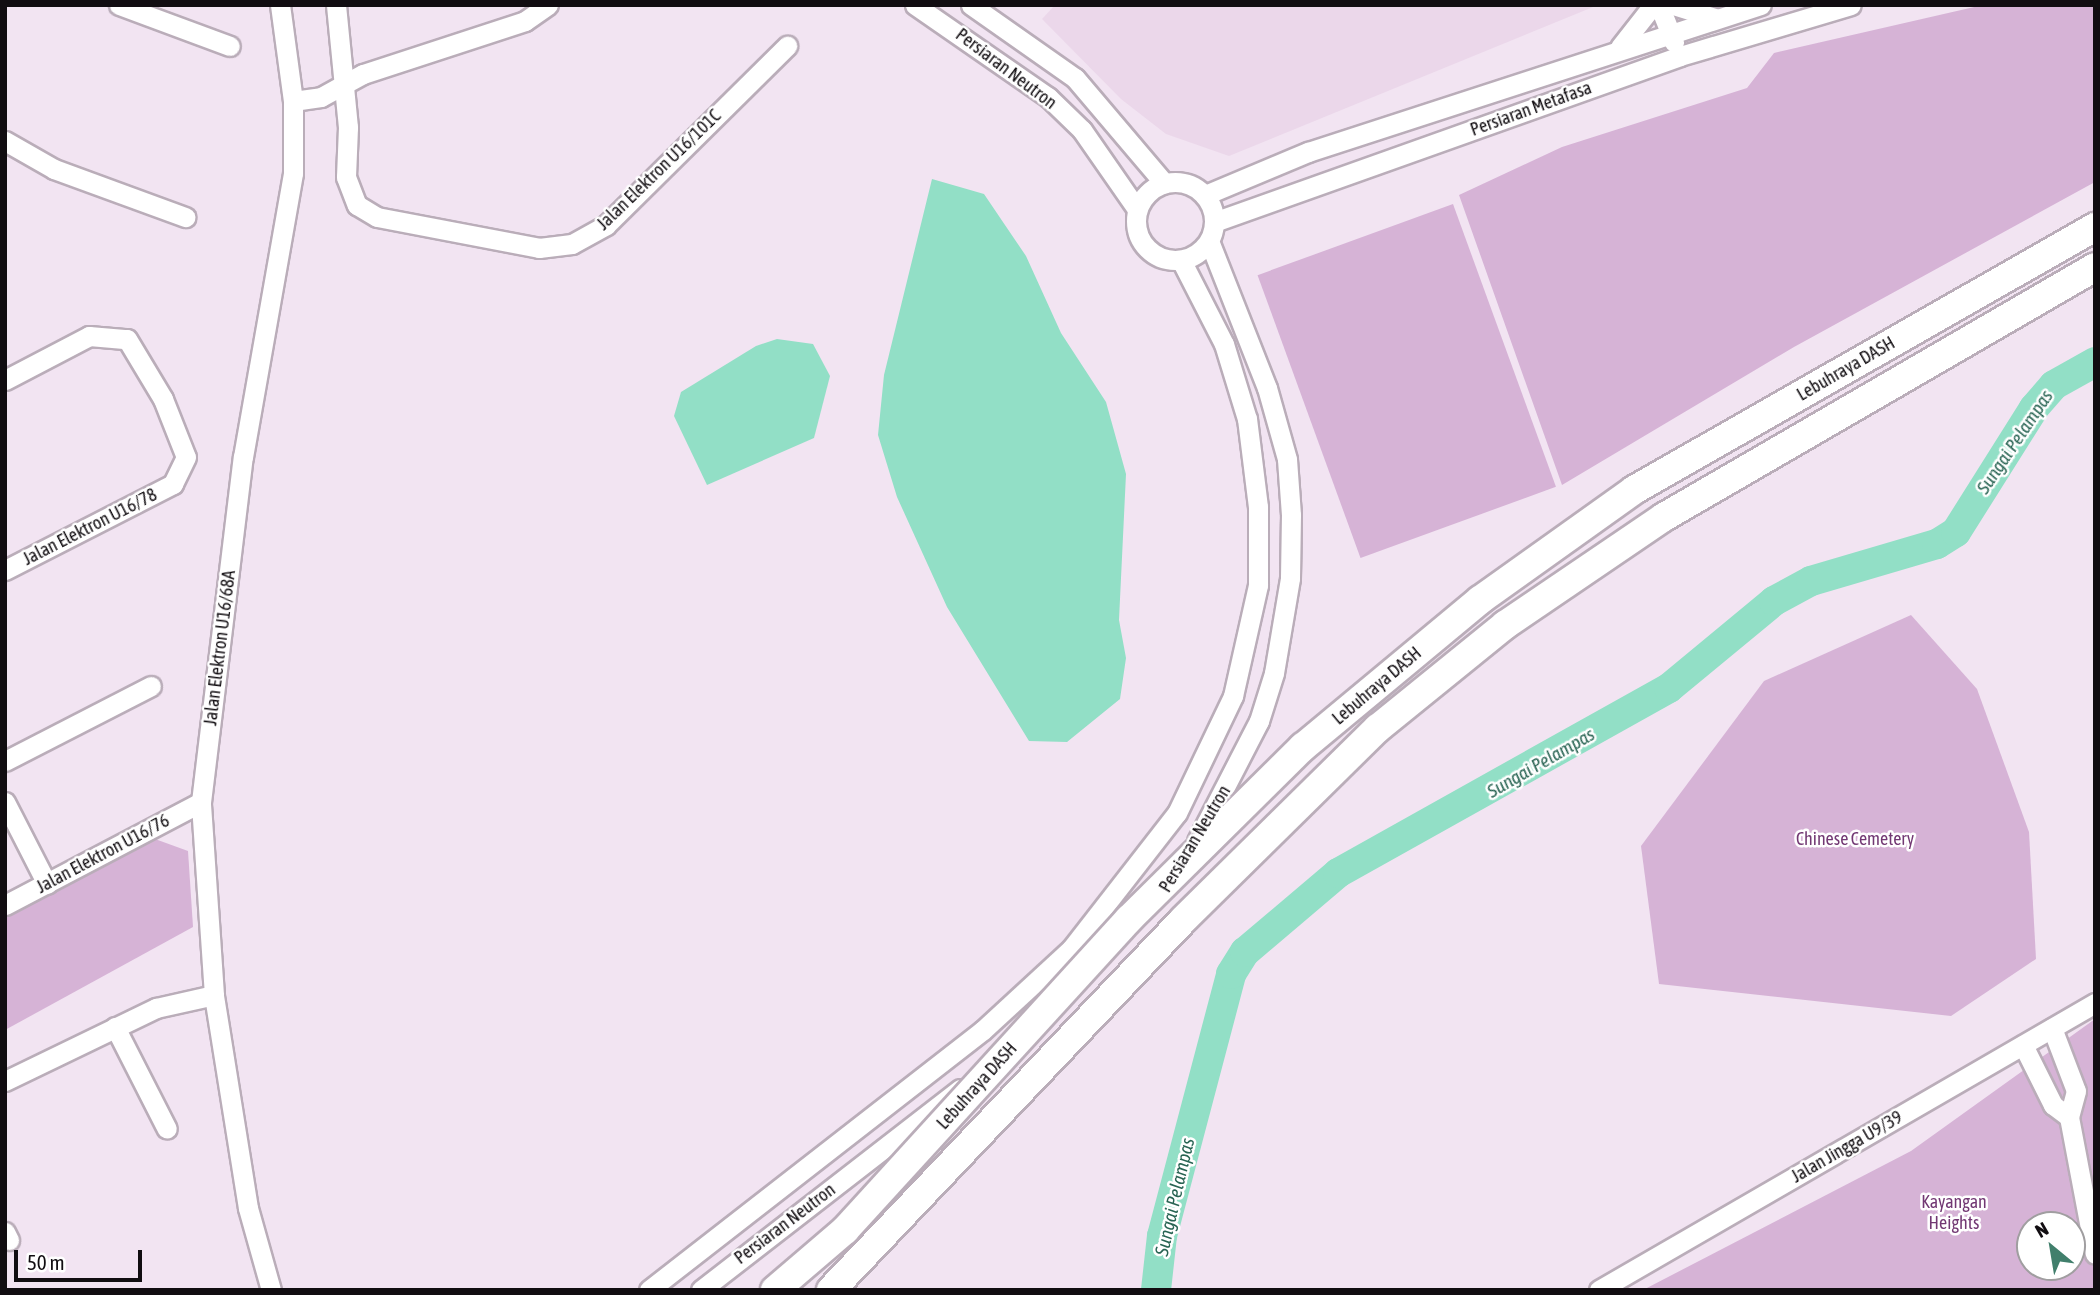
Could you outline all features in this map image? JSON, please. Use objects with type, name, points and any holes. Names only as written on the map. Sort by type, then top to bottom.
[{"type":"highway","name":"Lebuhraya DASH","points":[[775,1290],[845,1230],[1129,919],[1303,747],[1480,600],[1634,489],[2095,227]]},
{"type":"highway","name":"Lebuhraya DASH","points":[[831,1290],[1184,919],[1378,727],[1506,625],[1664,517],[2095,267]]},
{"type":"street","points":[[119,5],[230,46]]},
{"type":"street","name":"Jalan Elektron U16/68A","points":[[271,1290],[248,1208],[214,995],[201,802],[243,457],[293,173],[293,101],[281,5]]},
{"type":"street","points":[[336,5],[345,85]]},
{"type":"street","points":[[293,101],[321,97],[345,85],[525,21],[548,5]]},
{"type":"street","name":"Persiaran Neutron","points":[[915,5],[1048,97],[1082,130],[1137,209]]},
{"type":"street","name":"Persiaran Neutron","points":[[971,5],[1075,78],[1164,183]]},
{"type":"street","points":[[1619,48],[1653,5]]},
{"type":"street","points":[[1659,5],[1680,56]]},
{"type":"street","points":[[1673,5],[1716,18]]},
{"type":"street","name":"Persiaran Metafasa","points":[[1205,195],[1308,152],[1669,31],[1761,5]]},
{"type":"street","name":"Persiaran Metafasa","points":[[1214,222],[1680,56],[1851,5]]},
{"type":"street","name":"Jalan Elektron U16/101C","points":[[345,85],[346,177],[352,198],[377,217],[539,248],[572,244],[606,225],[787,46]]},
{"type":"street","points":[[5,141],[54,169],[185,217]]},
{"type":"street","points":[[1164,183],[1186,183],[1205,195],[1214,222],[1209,241],[1181,260],[1167,260],[1145,247],[1135,222],[1137,209],[1143,197],[1164,183]]},
{"type":"street","name":"Persiaran Neutron","points":[[701,1290],[1001,1058],[1087,979],[1165,892],[1217,808],[1259,721],[1274,673],[1290,578],[1287,459],[1258,361],[1209,241]]},
{"type":"street","name":"Persiaran Neutron","points":[[649,1290],[982,1030],[1071,949],[1177,813],[1233,696],[1258,585],[1258,507],[1247,419],[1224,344],[1181,260]]},
{"type":"street","name":"Jalan Elektron U16/78","points":[[5,380],[89,336],[127,339],[163,399],[186,457],[173,484],[5,570]]},
{"type":"street","points":[[5,761],[151,686]]},
{"type":"street","points":[[5,802],[47,884]]},
{"type":"street","name":"Jalan Elektron U16/76","points":[[5,905],[201,802]]},
{"type":"street","points":[[5,1082],[156,1008],[214,995]]},
{"type":"street","name":"Jalan Jingga U9/39","points":[[1599,1290],[2095,1003]]},
{"type":"street","points":[[115,1027],[167,1129]]},
{"type":"street","points":[[2052,1028],[2076,1091],[2069,1117],[2095,1254]]},
{"type":"street","points":[[2023,1045],[2053,1105],[2069,1117]]},
{"type":"shaded area","points":[[1055,5],[1598,5],[1229,156],[1166,134],[1121,99],[1042,19]]},
{"type":"shaded area","points":[[932,179],[984,194],[1026,256],[1061,333],[1106,402],[1126,474],[1119,620],[1126,658],[1120,699],[1067,742],[1029,741],[947,607],[897,497],[878,435],[884,375]]},
{"type":"shaded area","points":[[777,339],[813,344],[830,376],[814,438],[707,485],[674,416],[681,392],[756,346]]},
{"type":"green space","points":[[1983,5],[2095,5],[2095,182],[1794,347],[1562,485],[1459,195],[1562,147],[1747,88],[1774,53]]},
{"type":"green space","points":[[1453,204],[1556,487],[1360,558],[1258,275]]},
{"type":"green space","name":"Chinese Cemetery","points":[[1911,615],[1977,689],[2029,832],[2036,959],[1951,1016],[1659,984],[1641,846],[1764,681]]},
{"type":"green space","points":[[155,839],[188,851],[193,927],[5,1030],[5,917]]},
{"type":"green space","name":"Kayangan Heights","points":[[2095,1019],[2095,1290],[1643,1290],[1911,1151]]},
{"type":"waterway","name":"Sungai Pelampas","points":[[1156,1290],[1162,1236],[1231,974],[1245,952],[1338,873],[1669,688],[1774,601],[1811,581],[1937,544],[1956,532],[2034,408],[2054,385],[2095,362]]}]
